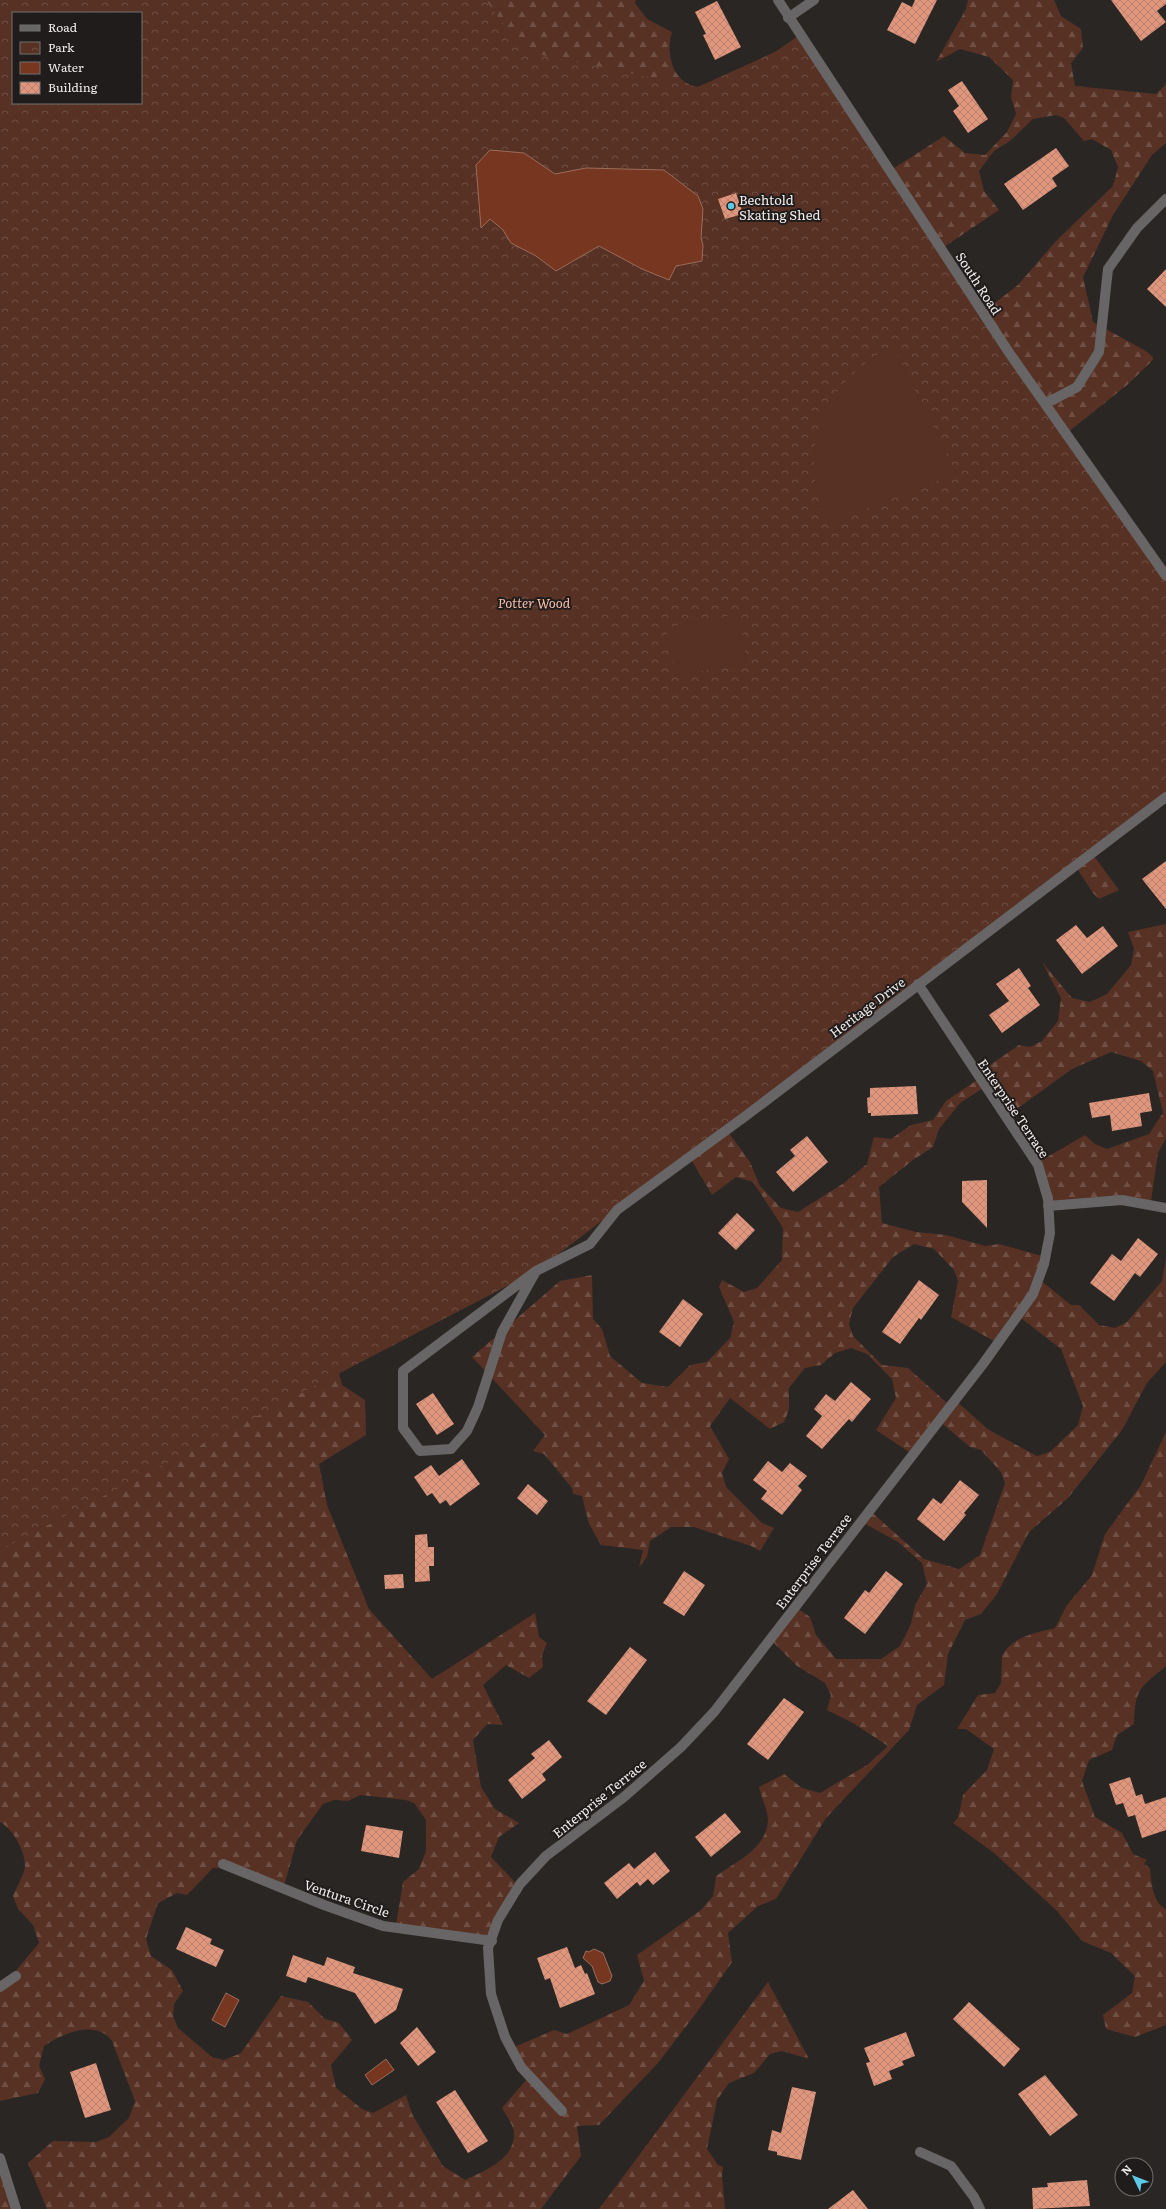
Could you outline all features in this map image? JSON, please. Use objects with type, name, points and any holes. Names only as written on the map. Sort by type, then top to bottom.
[{"type":"street","name":"South Road","points":[[778,0],[788,18],[1010,354],[1166,576]]},
{"type":"street","points":[[788,18],[814,0]]},
{"type":"street","points":[[1045,404],[1077,387],[1099,352],[1108,269],[1138,228],[1166,199]]},
{"type":"street","name":"Heritage Drive","points":[[536,1271],[590,1244],[618,1210],[747,1115],[1166,797]]},
{"type":"street","name":"Enterprise Terrace","points":[[562,2111],[521,2067],[505,2037],[491,1994],[488,1948],[492,1941],[498,1920],[520,1884],[546,1856],[624,1797],[681,1747],[714,1712],[983,1364],[1034,1294],[1044,1264],[1050,1233],[1048,1199],[1038,1165],[918,984]]},
{"type":"street","points":[[1048,1206],[1122,1200],[1166,1208]]},
{"type":"street","points":[[536,1271],[502,1332],[478,1406],[467,1431],[451,1449],[420,1451],[403,1428],[403,1371],[536,1271]]},
{"type":"street","name":"Ventura Circle","points":[[223,1864],[324,1905],[383,1926],[492,1941]]},
{"type":"street","points":[[0,1987],[16,1976]]},
{"type":"street","points":[[920,2152],[951,2166],[980,2209]]},
{"type":"street","points":[[0,2158],[16,2209]]},
{"type":"green space","name":"Potter Wood","points":[[0,0],[636,0],[635,3],[647,19],[672,32],[670,49],[673,66],[682,80],[698,87],[768,57],[798,36],[888,172],[944,136],[965,153],[985,155],[1007,132],[1016,114],[1011,97],[1013,80],[989,57],[960,49],[936,62],[966,9],[968,0],[1054,0],[1061,16],[1081,29],[1083,48],[1071,63],[1075,86],[1156,94],[1166,84],[1166,143],[1152,155],[1113,215],[1083,277],[1093,322],[1146,351],[1153,357],[1153,360],[1127,385],[1067,433],[1166,578],[1166,794],[1091,852],[1119,890],[1099,899],[1093,893],[1076,867],[726,1129],[750,1162],[760,1186],[781,1208],[798,1212],[844,1183],[867,1164],[874,1137],[891,1139],[911,1125],[933,1120],[946,1101],[977,1080],[977,1074],[1019,1045],[1030,1047],[1042,1041],[1058,1021],[1061,998],[1042,962],[1072,998],[1090,1002],[1107,994],[1131,965],[1134,949],[1128,932],[1166,924],[1166,1138],[1158,1153],[1151,1201],[1053,1205],[1037,1163],[1085,1135],[1095,1144],[1107,1149],[1149,1134],[1163,1113],[1153,1071],[1141,1061],[1111,1052],[1072,1069],[1007,1116],[983,1088],[960,1103],[939,1129],[933,1147],[913,1160],[879,1187],[882,1223],[916,1232],[946,1235],[985,1246],[999,1244],[1042,1256],[1039,1279],[1071,1305],[1079,1305],[1099,1325],[1115,1328],[1127,1322],[1162,1281],[1166,1258],[1166,1362],[1147,1383],[1122,1430],[1068,1498],[1029,1532],[997,1594],[981,1614],[965,1620],[948,1654],[944,1685],[917,1705],[909,1730],[826,1818],[776,1899],[758,1906],[728,1933],[732,1962],[697,2012],[658,2063],[599,2125],[577,2126],[581,2156],[541,2209],[47,2209],[28,2163],[53,2141],[96,2142],[109,2137],[129,2118],[135,2101],[112,2041],[105,2034],[88,2029],[70,2033],[44,2046],[39,2066],[45,2079],[38,2093],[0,2101],[0,1985],[9,1979],[39,1943],[33,1925],[18,1909],[13,1896],[22,1878],[25,1867],[21,1848],[10,1830],[0,1822]],"holes":[[[1056,115],[1064,118],[1084,141],[1092,139],[1111,150],[1118,167],[1113,186],[1056,241],[1018,285],[982,313],[941,249],[999,210],[984,191],[979,171],[994,151],[1010,141],[1033,119]],[[689,1156],[712,1195],[736,1177],[753,1182],[783,1228],[782,1260],[757,1288],[744,1292],[722,1280],[719,1287],[734,1322],[730,1338],[707,1362],[690,1365],[668,1387],[642,1383],[610,1356],[602,1329],[593,1319],[592,1275],[560,1281],[472,1357],[545,1435],[533,1451],[544,1454],[572,1488],[573,1494],[582,1496],[589,1524],[601,1545],[643,1550],[639,1567],[647,1557],[650,1541],[671,1527],[694,1527],[751,1546],[760,1551],[774,1528],[762,1523],[726,1487],[722,1473],[729,1459],[710,1426],[730,1398],[770,1429],[784,1422],[789,1410],[789,1388],[805,1368],[821,1365],[835,1353],[851,1348],[867,1354],[892,1379],[896,1398],[876,1430],[909,1452],[939,1421],[970,1447],[981,1450],[1001,1472],[1005,1483],[980,1555],[959,1569],[924,1559],[868,1509],[860,1521],[898,1542],[922,1563],[927,1584],[915,1605],[911,1624],[900,1646],[881,1659],[836,1659],[816,1635],[810,1617],[794,1606],[769,1638],[797,1666],[825,1683],[831,1695],[827,1710],[853,1723],[888,1746],[867,1765],[820,1793],[802,1788],[784,1774],[759,1787],[768,1820],[762,1839],[741,1860],[716,1876],[713,1896],[701,1910],[637,1955],[644,1981],[629,2005],[567,2034],[554,2030],[512,2048],[528,2078],[502,2108],[513,2127],[513,2142],[510,2150],[497,2163],[481,2173],[465,2180],[443,2166],[412,2114],[406,2095],[373,2113],[362,2109],[336,2088],[331,2065],[352,2040],[339,2023],[325,2019],[308,2002],[281,1996],[241,2053],[224,2060],[212,2057],[178,2028],[173,2016],[174,2004],[183,1991],[172,1970],[151,1956],[146,1939],[158,1903],[177,1893],[187,1895],[213,1868],[220,1868],[284,1886],[297,1840],[323,1804],[334,1800],[348,1801],[360,1795],[406,1800],[414,1803],[426,1820],[426,1851],[419,1869],[403,1882],[396,1925],[487,1940],[515,1882],[491,1857],[499,1837],[519,1823],[495,1809],[481,1787],[473,1740],[487,1724],[503,1725],[483,1685],[506,1665],[529,1678],[543,1667],[542,1655],[547,1643],[539,1637],[535,1613],[432,1679],[369,1609],[327,1505],[319,1464],[366,1435],[365,1400],[342,1385],[339,1373],[580,1189]],[[914,1244],[934,1249],[954,1270],[958,1281],[951,1317],[994,1341],[1017,1315],[1061,1349],[1083,1406],[1078,1425],[1050,1452],[1037,1456],[989,1430],[955,1400],[946,1402],[908,1368],[882,1365],[853,1336],[849,1324],[853,1308],[893,1257]]]},
{"type":"green space","name":"Potter Wood","points":[[0,0],[486,0],[523,51],[698,87],[801,40],[1166,575],[1166,792],[536,1271],[0,1550]]},
{"type":"green space","points":[[893,346],[956,473],[828,524],[818,496],[814,470],[815,444],[822,421],[833,399],[848,379],[868,361]]},
{"type":"green space","points":[[738,614],[747,662],[675,676],[666,628]]},
{"type":"green space","points":[[1166,1432],[1166,1666],[1150,1679],[1141,1690],[1136,1703],[1134,1724],[1117,1735],[1112,1750],[1089,1760],[1082,1781],[1095,1817],[1122,1833],[1133,1854],[1147,1860],[1144,1864],[1150,1868],[1155,1897],[1166,1909],[1166,2025],[1135,2037],[1106,2029],[1103,2015],[1132,1993],[1135,1976],[1111,1953],[1082,1941],[1057,1911],[994,1853],[953,1823],[958,1818],[963,1795],[987,1770],[994,1749],[966,1729],[957,1729],[978,1695],[995,1693],[1001,1683],[1002,1656],[1007,1649],[1025,1636],[1055,1628],[1067,1605],[1092,1575],[1105,1534],[1141,1485]]},
{"type":"green space","points":[[768,1982],[809,2059],[782,2051],[770,2054],[754,2073],[729,2083],[717,2100],[707,2149],[718,2165],[723,2167],[722,2175],[725,2209],[599,2209]]},
{"type":"green space","points":[[0,2164],[14,2209],[0,2209]]},
{"type":"water","points":[[490,150],[524,153],[555,174],[586,168],[664,170],[698,196],[703,209],[701,238],[703,245],[702,261],[676,266],[669,280],[642,269],[599,246],[556,271],[536,256],[511,243],[503,230],[490,219],[481,228],[476,165]]},
{"type":"water","points":[[594,1949],[603,1953],[612,1976],[610,1981],[602,1984],[598,1982],[592,1966],[583,1958],[586,1951],[589,1952]]},
{"type":"water","points":[[226,1993],[239,2000],[225,2027],[212,2020]]},
{"type":"water","points":[[386,2059],[394,2070],[372,2085],[365,2075]]},
{"type":"building","points":[[915,0],[937,0],[915,44],[887,30],[902,2],[912,7]]},
{"type":"building","points":[[1111,0],[1166,0],[1166,4],[1157,11],[1166,22],[1141,41]]},
{"type":"building","points":[[717,1],[741,47],[715,60],[703,35],[706,34],[695,12]]},
{"type":"building","points":[[962,81],[988,119],[968,133],[953,111],[959,106],[948,90]]},
{"type":"building","points":[[1056,148],[1069,166],[1052,178],[1057,186],[1023,210],[1004,184]]},
{"type":"building","name":"Bechtold Skating Shed","points":[[736,193],[743,214],[725,219],[718,199]]},
{"type":"building","points":[[1166,269],[1166,307],[1147,289]]},
{"type":"building","points":[[1166,861],[1166,909],[1142,879]]},
{"type":"building","points":[[1076,925],[1087,938],[1103,926],[1118,946],[1082,974],[1056,940]]},
{"type":"building","points":[[1019,968],[1031,986],[1028,988],[1040,1005],[1002,1033],[989,1015],[1009,1001],[996,984]]},
{"type":"building","points":[[916,1086],[918,1114],[871,1116],[871,1113],[868,1113],[867,1098],[870,1097],[870,1088]]},
{"type":"building","points":[[1149,1093],[1152,1111],[1140,1113],[1142,1126],[1112,1131],[1110,1115],[1092,1118],[1089,1103]]},
{"type":"building","points":[[807,1136],[828,1162],[793,1192],[776,1172],[795,1156],[790,1150]]},
{"type":"building","points":[[987,1180],[987,1228],[962,1202],[962,1181]]},
{"type":"building","points":[[737,1213],[755,1230],[736,1250],[718,1233]]},
{"type":"building","points":[[1138,1238],[1158,1254],[1140,1277],[1135,1273],[1114,1301],[1090,1283],[1112,1254],[1121,1261]]},
{"type":"building","points":[[919,1280],[939,1295],[921,1320],[919,1318],[900,1344],[882,1332]]},
{"type":"building","points":[[683,1299],[703,1314],[680,1347],[659,1332]]},
{"type":"building","points":[[851,1382],[871,1399],[852,1422],[849,1419],[822,1449],[806,1436],[822,1416],[814,1409],[826,1394],[835,1401]]},
{"type":"building","points":[[433,1393],[454,1424],[437,1435],[416,1404]]},
{"type":"building","points":[[462,1459],[480,1484],[450,1506],[446,1500],[440,1504],[432,1493],[427,1496],[414,1477],[431,1465],[439,1476]]},
{"type":"building","points":[[768,1461],[782,1472],[790,1463],[807,1476],[798,1486],[802,1490],[782,1515],[761,1499],[767,1491],[753,1480]]},
{"type":"building","points":[[960,1480],[979,1495],[964,1513],[966,1515],[944,1541],[917,1519],[933,1498],[941,1504]]},
{"type":"building","points":[[528,1484],[548,1501],[537,1515],[517,1498]]},
{"type":"building","points":[[427,1534],[428,1547],[434,1547],[434,1566],[429,1566],[430,1581],[415,1582],[415,1535]]},
{"type":"building","points":[[684,1571],[705,1585],[684,1616],[663,1603]]},
{"type":"building","points":[[886,1571],[903,1584],[865,1634],[844,1618],[865,1590],[869,1593]]},
{"type":"building","points":[[403,1574],[404,1588],[385,1589],[384,1575]]},
{"type":"building","points":[[630,1647],[647,1660],[606,1715],[587,1701]]},
{"type":"building","points":[[784,1698],[804,1712],[768,1760],[747,1744]]},
{"type":"building","points":[[549,1740],[562,1757],[542,1774],[546,1780],[522,1799],[508,1780],[535,1758],[531,1754]]},
{"type":"building","points":[[1130,1777],[1136,1796],[1142,1794],[1145,1804],[1166,1797],[1166,1830],[1142,1838],[1135,1815],[1128,1817],[1123,1803],[1116,1805],[1109,1784]]},
{"type":"building","points":[[725,1813],[741,1832],[711,1857],[695,1837]]},
{"type":"building","points":[[366,1825],[403,1831],[399,1858],[361,1851]]},
{"type":"building","points":[[655,1852],[670,1871],[653,1885],[648,1879],[640,1886],[637,1882],[617,1899],[604,1883],[629,1863],[634,1869]]},
{"type":"building","points":[[186,1927],[212,1939],[210,1944],[224,1950],[216,1967],[176,1949]]},
{"type":"building","points":[[567,1947],[575,1968],[581,1965],[585,1974],[587,1973],[595,1994],[560,2008],[550,1978],[545,1980],[537,1958]]},
{"type":"building","points":[[293,1955],[324,1966],[327,1957],[355,1967],[353,1973],[403,1989],[396,2010],[375,2024],[355,1993],[308,1977],[306,1983],[286,1976]]},
{"type":"building","points":[[969,2002],[1020,2049],[1004,2067],[953,2019]]},
{"type":"building","points":[[417,2027],[436,2052],[418,2066],[400,2043]]},
{"type":"building","points":[[906,2032],[915,2056],[902,2061],[904,2065],[889,2071],[892,2079],[874,2086],[866,2063],[870,2062],[864,2048]]},
{"type":"building","points":[[96,2063],[111,2110],[85,2118],[70,2072]]},
{"type":"building","points":[[1045,2075],[1078,2115],[1050,2136],[1018,2094]]},
{"type":"building","points":[[792,2087],[816,2092],[801,2160],[777,2155],[777,2152],[768,2150],[772,2130],[781,2133]]},
{"type":"building","points":[[455,2090],[488,2141],[468,2153],[436,2102]]},
{"type":"building","points":[[1087,2180],[1090,2206],[1033,2209],[1032,2188],[1048,2187],[1047,2183]]},
{"type":"building","points":[[853,2190],[868,2209],[828,2209]]},
{"type":"place","name":"Bechtold Skating Shed","points":[[731,206]]}]
